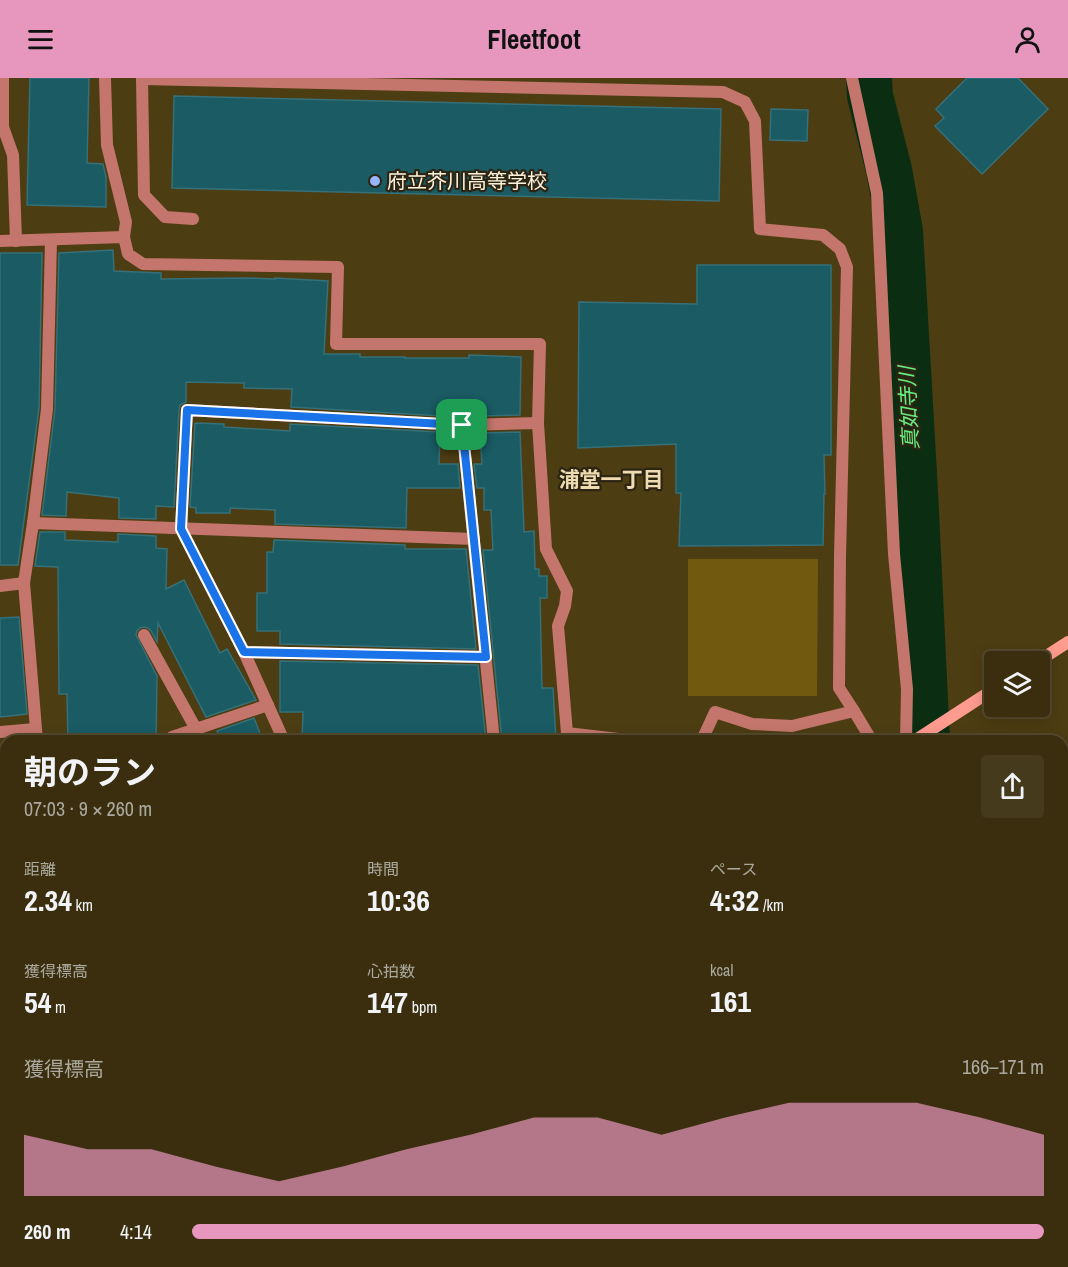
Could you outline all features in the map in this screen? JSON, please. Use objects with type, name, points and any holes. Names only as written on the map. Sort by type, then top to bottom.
[{"type":"street","points":[[3,78],[3,127],[13,155],[16,241]]},
{"type":"street","points":[[105,78],[107,146],[126,222],[124,237],[128,254],[143,264],[338,267],[336,344],[540,344],[538,423],[546,549],[567,591],[558,626],[567,733],[584,735]]},
{"type":"street","points":[[194,219],[165,217],[144,195],[142,78],[723,92],[745,102],[755,121],[760,228],[823,235],[840,249],[847,267],[838,688],[868,735]]},
{"type":"street","points":[[852,78],[877,193],[894,554],[907,688],[906,735]]},
{"type":"street","points":[[0,242],[124,237]]},
{"type":"street","points":[[0,732],[36,735],[24,583],[47,409],[51,240]]},
{"type":"street","points":[[281,735],[244,652],[181,529],[187,410],[462,425],[538,423]]},
{"type":"street","points":[[462,425],[493,735]]},
{"type":"street","points":[[33,523],[474,539]]},
{"type":"street","points":[[0,586],[24,583]]},
{"type":"street","points":[[144,635],[196,729]]},
{"type":"street","points":[[1050,654],[1068,642]]},
{"type":"street","points":[[244,652],[486,657]]},
{"type":"street","points":[[923,735],[984,696]]},
{"type":"street","points":[[178,735],[268,705]]},
{"type":"street","points":[[704,735],[715,712],[752,724],[792,726],[854,711]]},
{"type":"shaded area","points":[[688,559],[818,559],[817,696],[688,696]]},
{"type":"building","points":[[30,78],[89,78],[87,163],[103,164],[106,177],[106,207],[27,205]]},
{"type":"building","points":[[967,78],[1018,78],[1048,109],[982,174],[935,126],[944,118],[936,109]]},
{"type":"building","points":[[174,96],[721,109],[719,201],[172,188]]},
{"type":"building","points":[[771,109],[808,110],[807,141],[770,140]]},
{"type":"building","points":[[113,250],[114,271],[161,273],[161,279],[275,278],[328,281],[324,354],[405,358],[469,358],[469,355],[521,357],[520,415],[479,416],[479,411],[441,411],[441,416],[291,407],[292,389],[244,388],[244,383],[186,382],[186,402],[180,405],[179,410],[174,507],[156,506],[156,519],[119,518],[119,498],[67,492],[66,516],[42,515],[55,409],[59,253]]},
{"type":"building","points":[[0,253],[42,253],[39,408],[18,565],[0,565]]},
{"type":"building","points":[[697,265],[831,265],[831,455],[824,455],[823,545],[679,546],[681,493],[676,493],[676,444],[578,448],[579,302],[697,304]]},
{"type":"building","points":[[195,423],[290,431],[290,424],[440,432],[439,464],[458,464],[460,488],[407,488],[406,528],[275,524],[275,510],[230,508],[230,513],[196,513],[196,508],[190,507]]},
{"type":"building","points":[[520,432],[524,532],[534,531],[535,569],[539,569],[539,576],[547,576],[547,598],[540,598],[542,688],[553,688],[556,735],[501,735],[483,550],[493,550],[491,510],[484,510],[484,488],[477,488],[474,464],[482,464],[480,433]]},
{"type":"building","points":[[40,532],[65,532],[65,540],[118,542],[118,534],[156,536],[156,548],[167,549],[166,589],[184,580],[220,653],[227,649],[256,700],[206,717],[158,623],[157,642],[148,628],[140,628],[136,635],[157,676],[156,735],[68,735],[67,694],[59,694],[58,567],[35,566]]},
{"type":"building","points":[[274,540],[405,545],[405,549],[466,549],[476,649],[280,644],[280,631],[257,631],[257,593],[267,593],[267,552],[273,552]]},
{"type":"building","points":[[19,617],[27,714],[0,717],[0,618]]},
{"type":"building","points":[[280,661],[478,665],[485,735],[302,735],[303,712],[280,712]]},
{"type":"building","points":[[254,718],[261,735],[219,735],[217,731]]},
{"type":"waterway","name":"真如寺川","points":[[869,78],[870,96],[889,170],[900,231],[927,735]]},
{"type":"place","name":"府立芥川高等学校","points":[[375,181]]},
{"type":"district","name":"浦堂一丁目","points":[[611,480]]},
{"type":"route","points":[[187,410],[462,425],[486,657],[244,652],[181,529],[187,410]]}]
